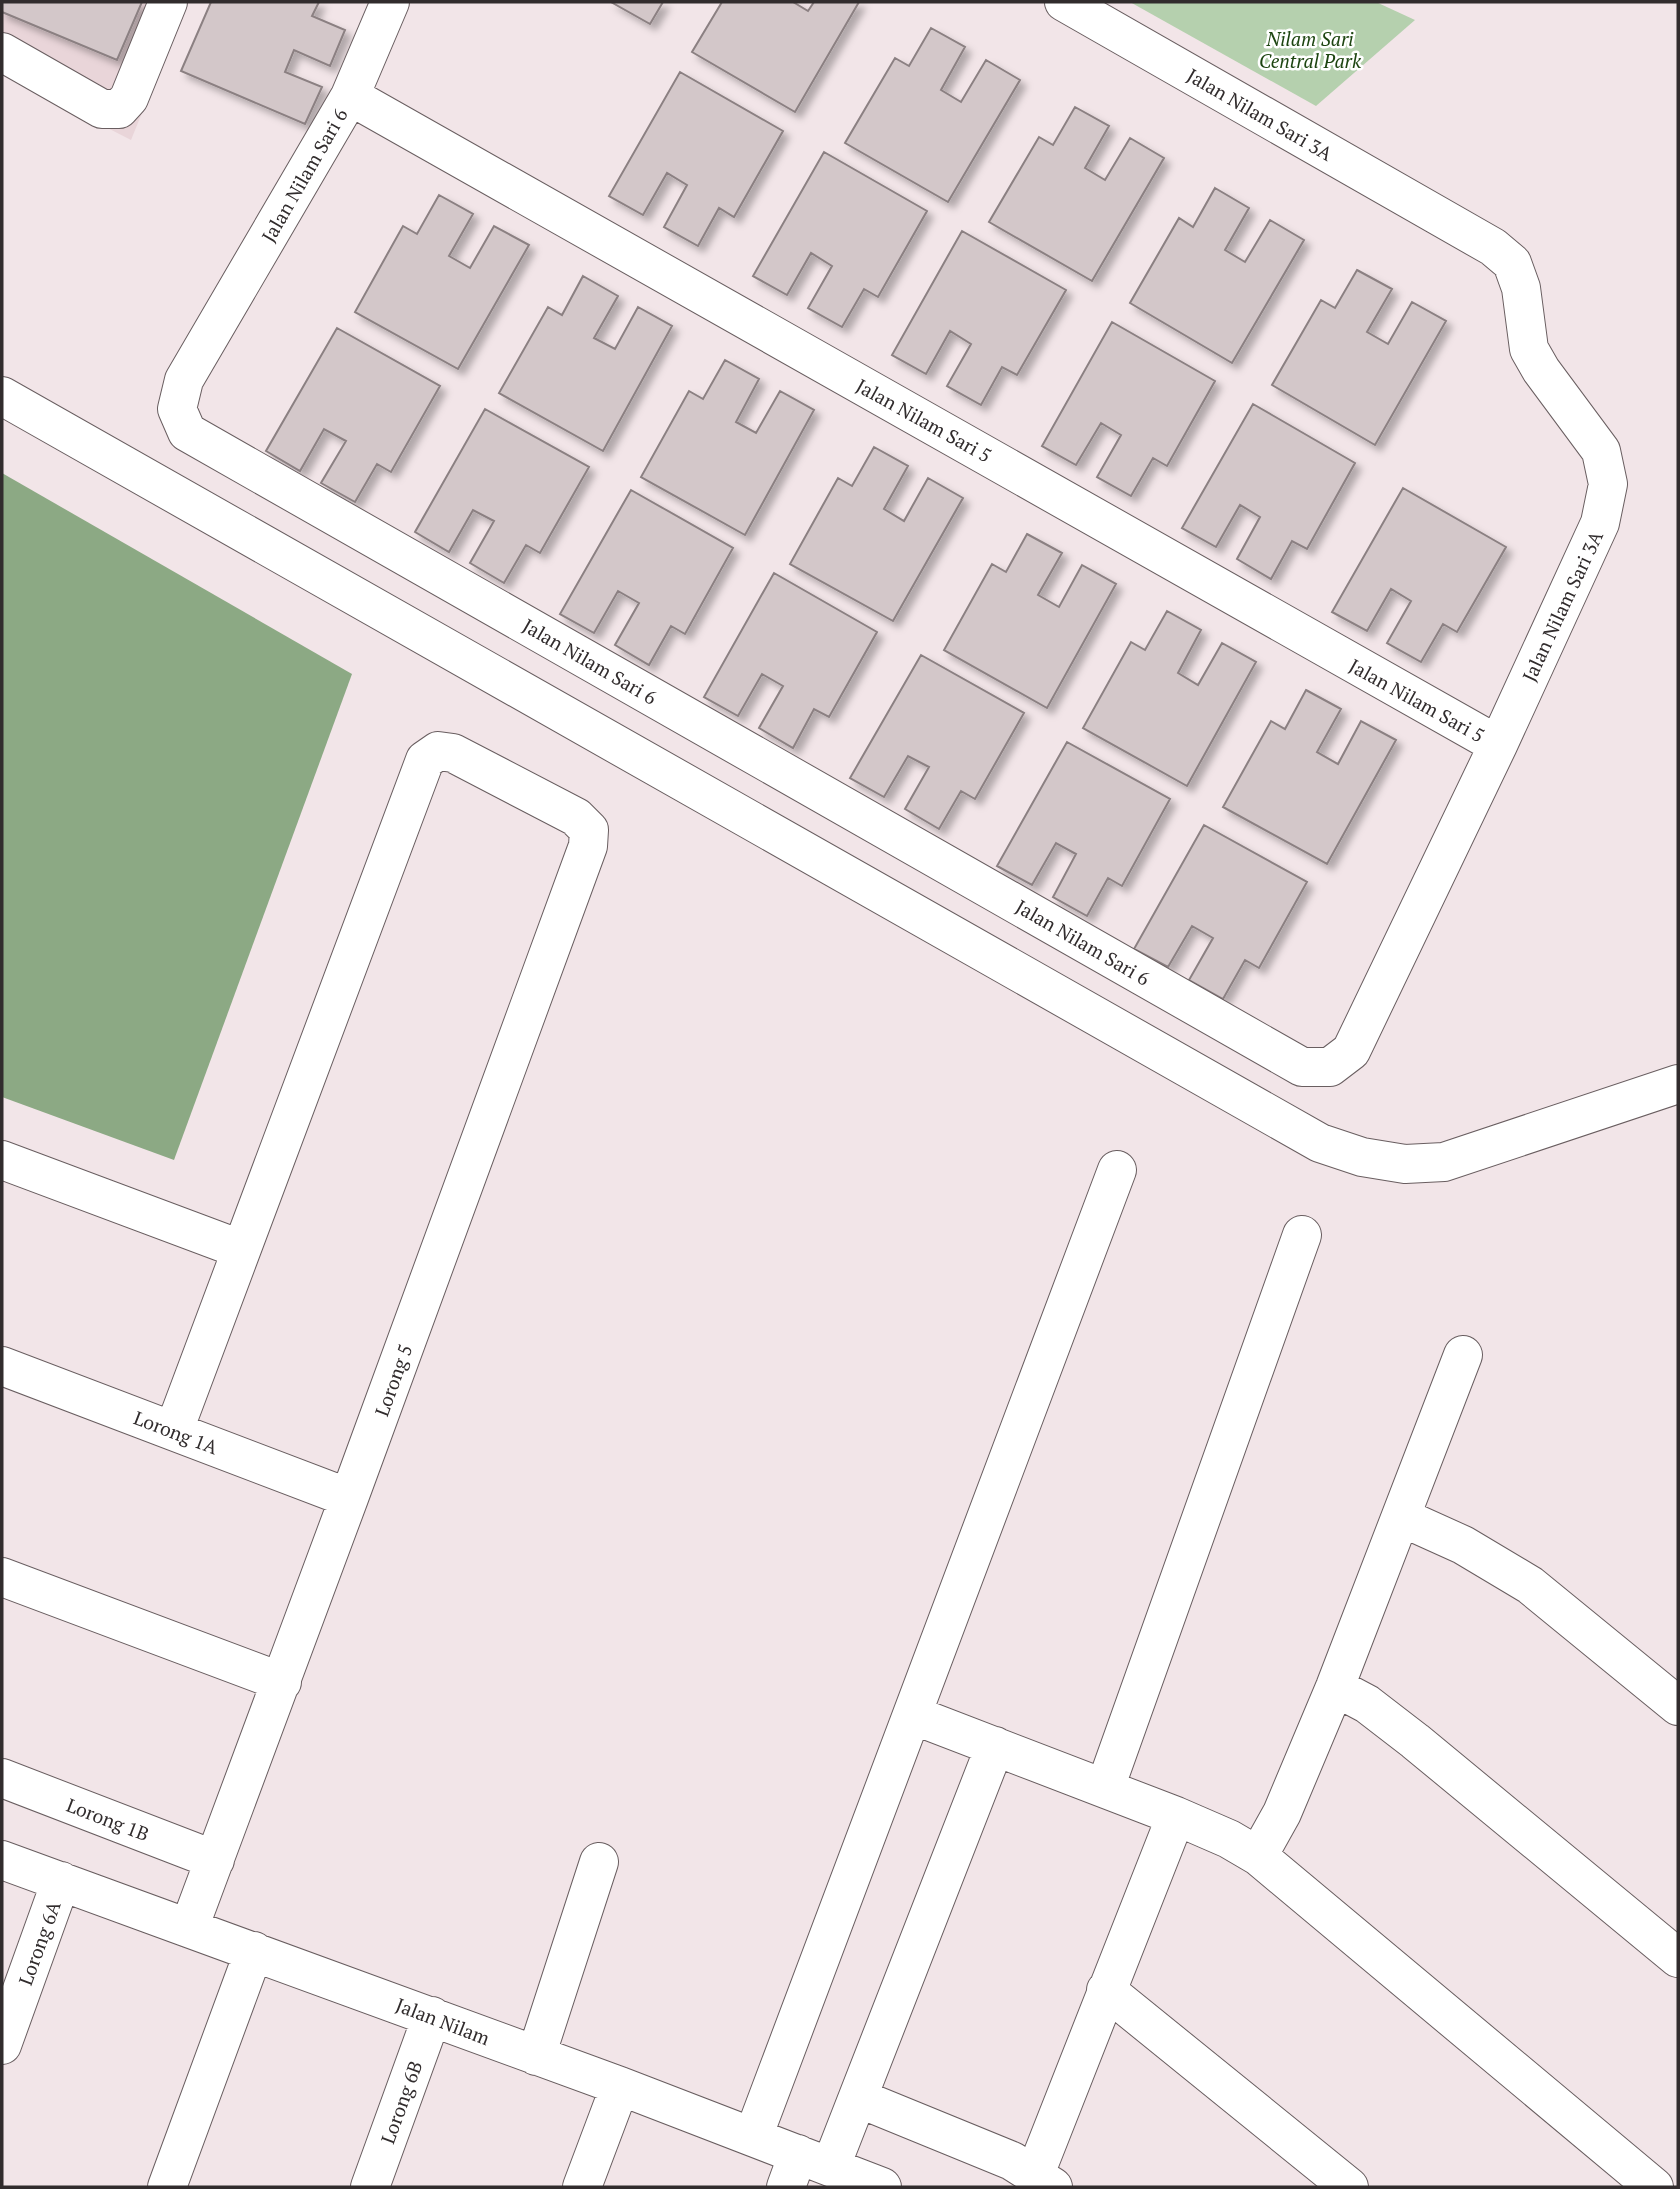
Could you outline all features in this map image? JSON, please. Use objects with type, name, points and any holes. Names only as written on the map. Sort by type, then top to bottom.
[{"type":"street","points":[[2,51],[102,109],[119,109],[128,98],[168,2]]},
{"type":"street","name":"Jalan Nilam Sari 6","points":[[390,2],[350,96],[184,380],[177,409],[187,432],[1302,1067],[1330,1067]]},
{"type":"street","name":"Jalan Nilam Sari 3A","points":[[1064,2],[1493,247],[1512,263],[1521,288],[1529,349],[1541,370],[1601,451],[1608,484],[1600,523],[1498,745],[1351,1051],[1330,1067]]},
{"type":"street","name":"Jalan Nilam Sari 5","points":[[350,96],[1498,745]]},
{"type":"street","points":[[2,396],[1320,1143],[1362,1157],[1405,1164],[1444,1161],[1678,1084]]},
{"type":"street","name":"Lorong 5","points":[[189,1928],[282,1682],[588,846],[589,830],[576,817],[453,752],[438,751],[425,760],[240,1249]]},
{"type":"street","points":[[2,1160],[240,1249],[174,1430]]},
{"type":"street","points":[[753,2137],[1117,1170]]},
{"type":"street","points":[[1105,1788],[1302,1235]]},
{"type":"street","points":[[1258,1856],[1282,1813],[1335,1688],[1463,1355]]},
{"type":"street","name":"Lorong 1A","points":[[2,1366],[349,1498]]},
{"type":"street","points":[[1401,1517],[1463,1545],[1530,1585],[1678,1706]]},
{"type":"street","points":[[2,1577],[282,1682]]},
{"type":"street","points":[[1335,1688],[1367,1704],[1415,1741],[1678,1958]]},
{"type":"street","points":[[913,1714],[1176,1816],[1229,1839],[1258,1856],[1654,2187]]},
{"type":"street","points":[[805,2169],[858,2098],[995,1746]]},
{"type":"street","name":"Lorong 1B","points":[[2,1778],[215,1860]]},
{"type":"street","points":[[858,2098],[1012,2161],[1044,2181],[1106,1990],[1176,1816]]},
{"type":"street","name":"Jalan Nilam","points":[[2,1860],[432,2016],[753,2137],[805,2169],[882,2187]]},
{"type":"street","points":[[536,2056],[599,1862]]},
{"type":"street","name":"Lorong 6A","points":[[2,2045],[61,1881]]},
{"type":"street","points":[[167,2187],[254,1951]]},
{"type":"street","points":[[1106,1990],[1349,2187]]},
{"type":"street","name":"Lorong 6B","points":[[370,2187],[432,2016]]},
{"type":"street","points":[[582,2187],[620,2086]]},
{"type":"shaded area","points":[[2,2],[187,2],[131,140],[2,74]]},
{"type":"shaded area","points":[[2,473],[352,674],[174,1160],[2,1097]]},
{"type":"green space","name":"Nilam Sari Central Park","points":[[1130,2],[1376,2],[1415,20],[1316,106]]},
{"type":"building","points":[[2,2],[142,2],[117,60],[2,12]]},
{"type":"building","points":[[211,2],[319,2],[312,16],[345,30],[330,66],[294,50],[285,72],[322,87],[305,124],[181,71]]},
{"type":"building","points":[[611,2],[663,2],[650,24]]},
{"type":"building","points":[[722,2],[793,2],[808,11],[814,2],[859,2],[795,112],[692,52]]},
{"type":"building","points":[[931,28],[965,47],[941,90],[961,102],[986,60],[1020,80],[948,202],[845,143],[895,58],[909,66]]},
{"type":"building","points":[[680,72],[783,131],[734,217],[719,208],[698,246],[664,227],[687,185],[667,173],[643,215],[609,196]]},
{"type":"building","points":[[1075,107],[1109,126],[1085,168],[1105,180],[1130,138],[1164,158],[1092,281],[989,222],[1039,137],[1053,145]]},
{"type":"building","points":[[824,152],[927,211],[878,297],[864,289],[842,327],[808,308],[832,266],[811,253],[787,295],[753,276]]},
{"type":"building","points":[[1215,188],[1249,208],[1225,250],[1245,262],[1270,220],[1304,240],[1232,363],[1130,303],[1179,218],[1193,227]]},
{"type":"building","points":[[439,195],[473,214],[449,256],[470,268],[494,226],[529,245],[458,369],[355,312],[403,226],[417,234]]},
{"type":"building","points":[[962,231],[1066,290],[1017,375],[1002,367],[981,405],[947,386],[971,344],[950,331],[926,374],[892,355]]},
{"type":"building","points":[[1357,270],[1392,289],[1367,332],[1388,344],[1412,302],[1446,321],[1375,445],[1272,385],[1321,300],[1335,308]]},
{"type":"building","points":[[583,276],[618,296],[594,338],[615,349],[638,307],[672,326],[603,451],[499,393],[548,307],[562,315]]},
{"type":"building","points":[[1112,322],[1215,381],[1167,466],[1153,458],[1131,496],[1097,477],[1121,435],[1101,423],[1076,465],[1042,446]]},
{"type":"building","points":[[337,328],[440,386],[391,472],[377,464],[355,502],[321,483],[346,441],[324,429],[300,471],[266,451]]},
{"type":"building","points":[[725,360],[759,379],[736,422],[756,433],[780,391],[814,410],[745,535],[641,477],[689,391],[703,399]]},
{"type":"building","points":[[1253,404],[1355,463],[1307,549],[1292,541],[1271,579],[1237,559],[1260,517],[1240,505],[1216,547],[1182,528]]},
{"type":"building","points":[[485,409],[589,467],[540,553],[526,545],[504,583],[470,563],[494,521],[473,510],[449,552],[415,532]]},
{"type":"building","points":[[874,447],[908,466],[884,509],[904,521],[928,478],[963,498],[893,621],[790,564],[838,478],[852,486]]},
{"type":"building","points":[[1403,488],[1506,547],[1457,632],[1443,624],[1421,662],[1387,643],[1411,601],[1391,589],[1367,631],[1332,612]]},
{"type":"building","points":[[631,490],[733,548],[685,634],[671,626],[649,665],[615,645],[639,603],[618,591],[594,633],[560,614]]},
{"type":"building","points":[[1027,534],[1062,553],[1038,595],[1059,607],[1082,565],[1116,584],[1047,708],[944,650],[992,564],[1006,572]]},
{"type":"building","points":[[774,573],[877,632],[829,717],[814,709],[793,748],[759,728],[783,686],[762,674],[738,716],[704,697]]},
{"type":"building","points":[[1167,611],[1201,630],[1178,673],[1198,685],[1222,643],[1256,662],[1187,786],[1083,728],[1131,642],[1145,650]]},
{"type":"building","points":[[921,655],[1024,713],[975,799],[961,791],[939,829],[905,809],[929,767],[908,756],[884,797],[850,778]]},
{"type":"building","points":[[1306,690],[1341,709],[1317,752],[1338,764],[1361,721],[1396,740],[1327,864],[1223,807],[1271,721],[1285,729]]},
{"type":"building","points":[[1067,742],[1170,799],[1122,886],[1108,878],[1087,916],[1053,897],[1076,854],[1056,843],[1032,885],[997,866]]},
{"type":"building","points":[[1204,825],[1307,882],[1259,968],[1245,960],[1223,999],[1189,980],[1213,938],[1192,926],[1168,967],[1134,949]]}]
